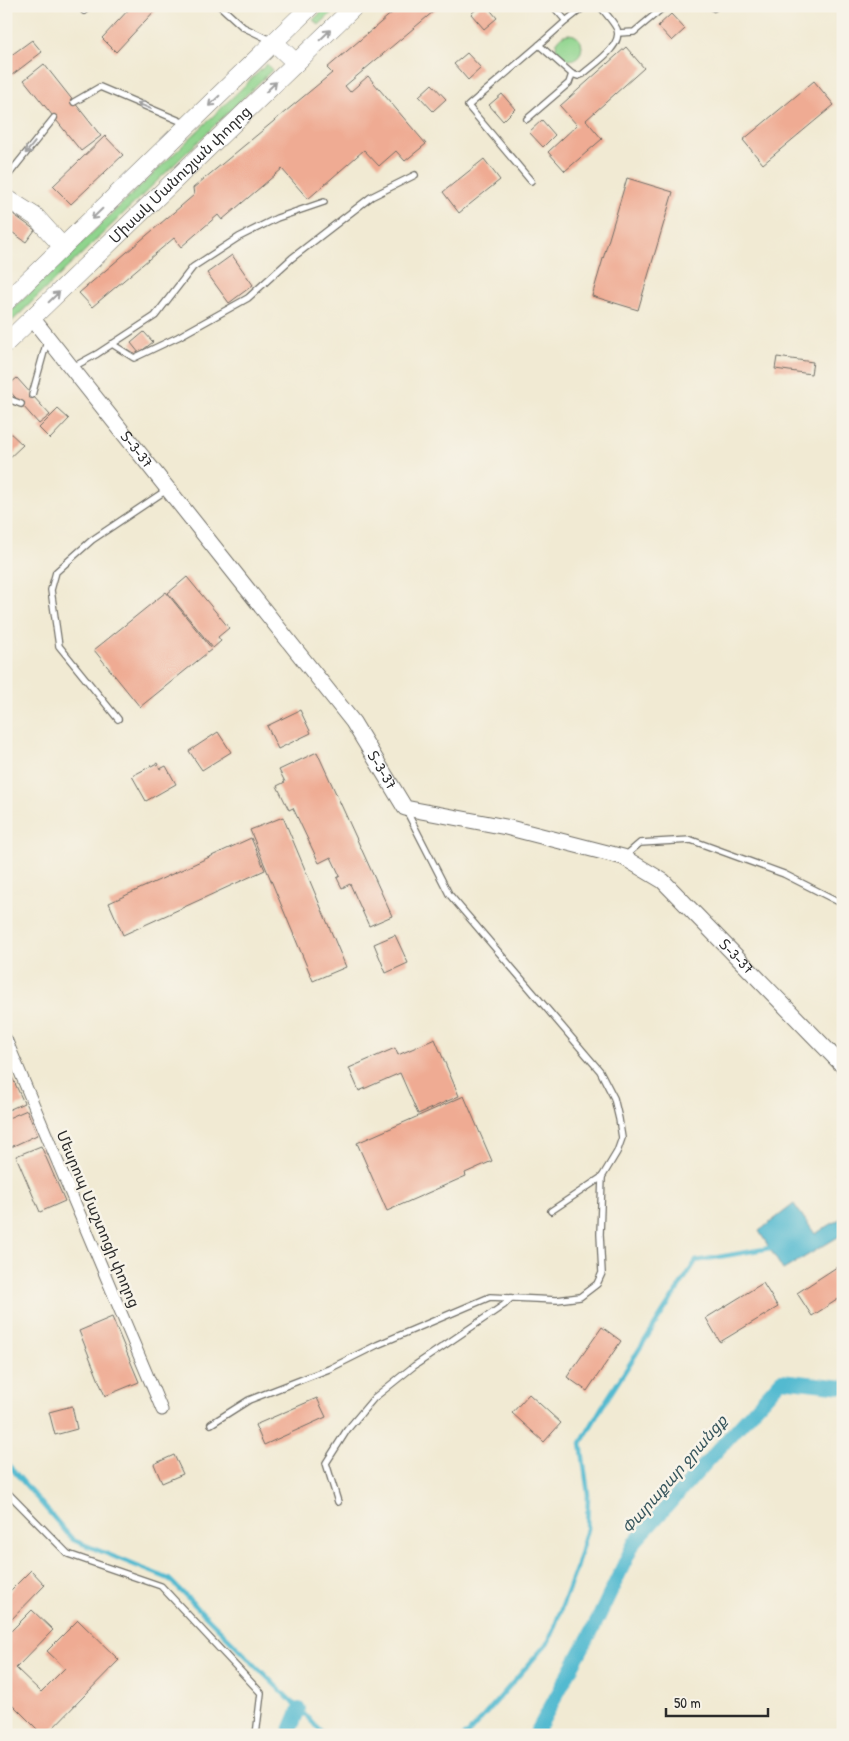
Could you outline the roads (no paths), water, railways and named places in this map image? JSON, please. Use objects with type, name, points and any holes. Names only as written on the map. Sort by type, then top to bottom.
[{"type":"main road","name":"Միսակ Մանուշյան փողոց","points":[[6,302],[311,6]]},
{"type":"main road","name":"Միսակ Մանուշյան փողոց","points":[[6,343],[355,6]]},
{"type":"main road","points":[[274,42],[296,63]]},
{"type":"main road","points":[[6,198],[36,217],[63,247]]},
{"type":"main road","name":"Տ-3-37","points":[[32,318],[353,722],[405,808],[506,827],[623,857],[663,881],[843,1066]]},
{"type":"street","name":"Մեսրոպ Մաշտոցի փողոց","points":[[6,1039],[162,1410]]},
{"type":"lane","points":[[220,6],[243,27],[274,42]]},
{"type":"lane","points":[[553,6],[566,21]]},
{"type":"lane","points":[[531,181],[468,106],[585,6]]},
{"type":"lane","points":[[539,46],[572,74],[578,76],[583,74],[617,42],[618,33],[616,27],[600,6]]},
{"type":"lane","points":[[618,33],[634,32],[665,6]]},
{"type":"lane","points":[[527,119],[569,83],[572,74]]},
{"type":"lane","points":[[74,102],[100,87],[188,125]]},
{"type":"lane","points":[[6,178],[54,118]]},
{"type":"lane","points":[[112,344],[134,358],[185,333],[248,298],[292,258],[371,197],[416,175]]},
{"type":"lane","points":[[72,368],[155,316],[193,267],[239,237],[277,218],[324,202]]},
{"type":"lane","points":[[32,395],[48,338]]},
{"type":"lane","points":[[6,398],[21,404]]},
{"type":"lane","points":[[118,719],[59,646],[51,590],[56,572],[92,540],[168,489]]},
{"type":"lane","points":[[405,808],[449,894],[600,1071],[614,1098],[622,1138],[617,1152],[602,1177],[551,1211]]},
{"type":"lane","points":[[623,857],[640,843],[691,840],[784,874],[843,904]]},
{"type":"lane","points":[[211,1424],[249,1400],[329,1369],[377,1345],[490,1296],[557,1300],[580,1297],[596,1284],[602,1273],[600,1234],[602,1177]]},
{"type":"lane","points":[[338,1502],[326,1463],[346,1430],[374,1398],[414,1366],[497,1310],[511,1298]]},
{"type":"lane","points":[[6,1491],[68,1554],[161,1586],[262,1693],[256,1735]]},
{"type":"water","points":[[794,1204],[815,1234],[843,1217],[843,1234],[783,1270],[759,1231]]},
{"type":"waterway","points":[[464,1735],[468,1734],[549,1641],[575,1572],[587,1529],[588,1494],[581,1443],[602,1407],[696,1261],[770,1248]]},
{"type":"waterway","name":"Փարաքար ջրանցք","points":[[535,1735],[594,1627],[634,1543],[781,1380],[843,1387]]},
{"type":"waterway","points":[[6,1462],[73,1540],[169,1579],[327,1735]]},
{"type":"waterway","points":[[288,1735],[299,1709]]}]
